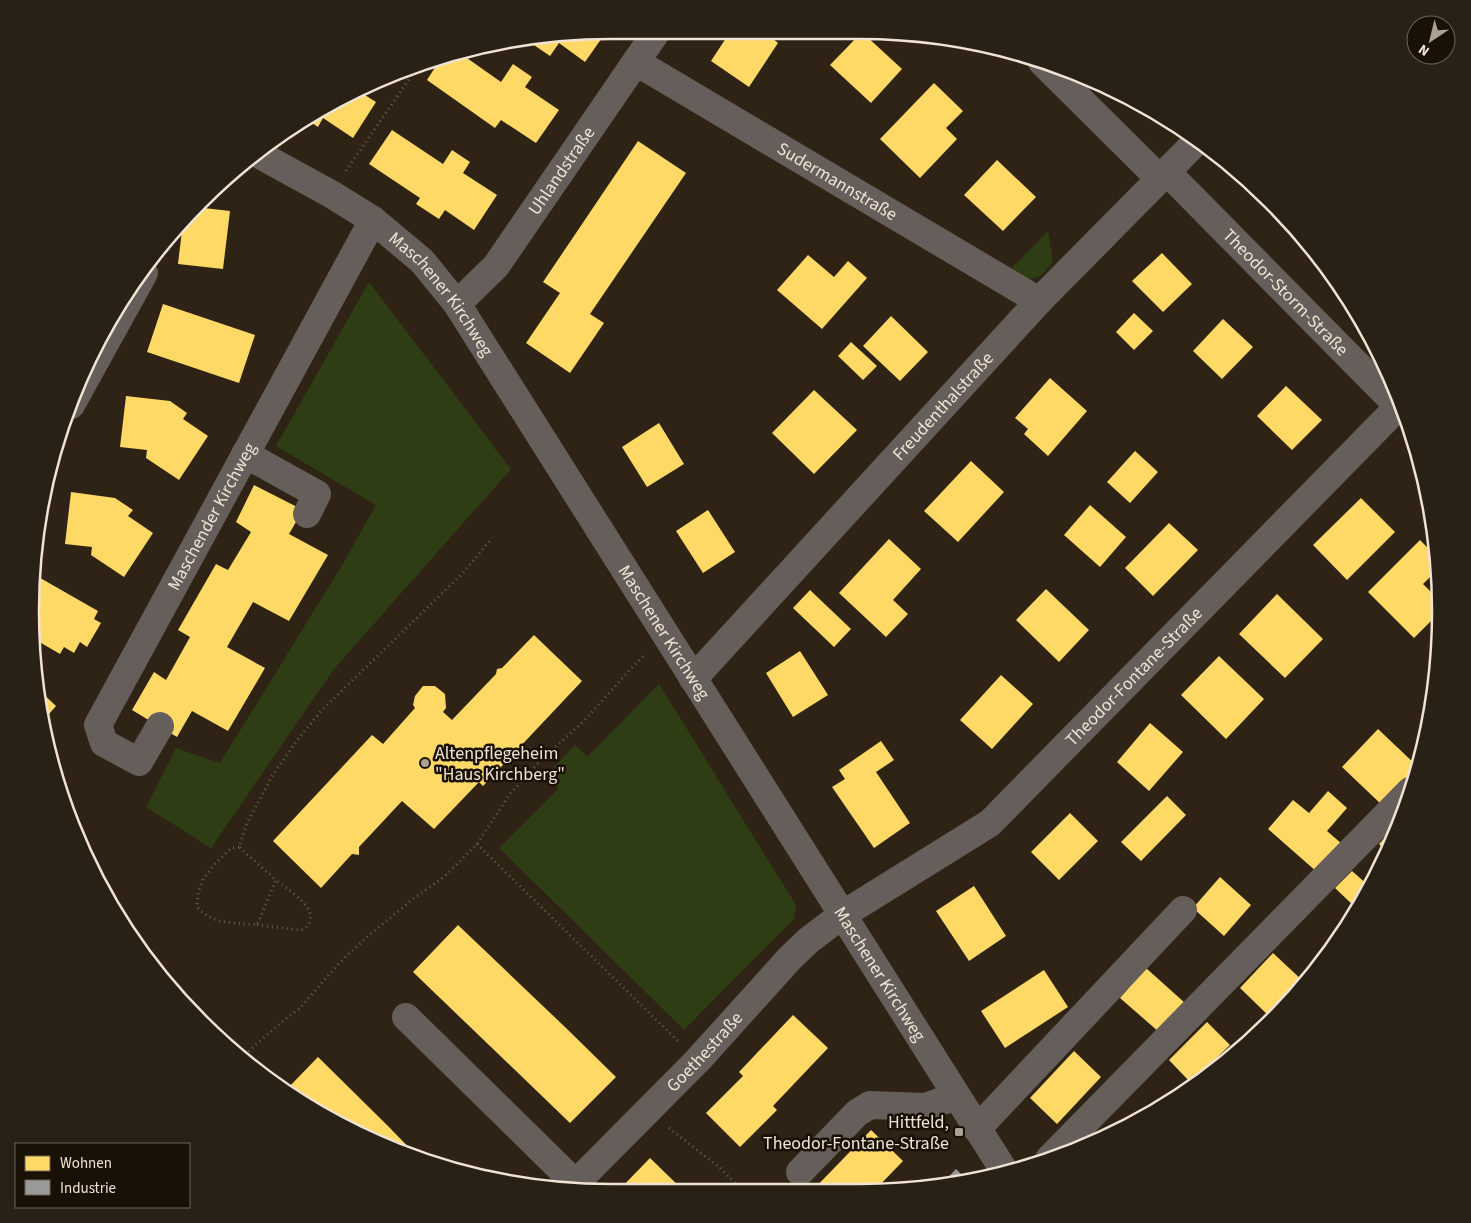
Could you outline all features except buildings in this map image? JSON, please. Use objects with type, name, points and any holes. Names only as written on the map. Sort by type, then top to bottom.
[{"type":"street","name":"Uhlandstraße","points":[[457,304],[496,266],[652,39]]},
{"type":"street","name":"Sudermannstraße","points":[[636,62],[1038,301]]},
{"type":"street","name":"Theodor-Storm-Straße","points":[[1053,72],[1163,176],[1392,400]]},
{"type":"street","name":"Freudenthalstraße","points":[[693,679],[1038,301],[1193,146]]},
{"type":"street","name":"Maschener Kirchweg","points":[[263,157],[331,194],[373,220],[422,261],[457,304],[1001,1166]]},
{"type":"street","name":"Maschender Kirchweg","points":[[160,726],[139,762],[104,743],[98,725],[373,220]]},
{"type":"street","name":"Theodor-Fontane-Straße","points":[[842,915],[990,823],[1397,413]]},
{"type":"street","points":[[245,454],[318,494],[307,514]]},
{"type":"street","points":[[1060,1148],[1400,801]]},
{"type":"street","points":[[977,1129],[1182,910]]},
{"type":"street","name":"Goethestraße","points":[[575,1183],[698,1060],[790,958],[809,940],[842,915]]},
{"type":"street","points":[[406,1017],[566,1182]]},
{"type":"street","points":[[800,1172],[857,1114],[870,1105],[926,1108],[956,1096]]},
{"type":"path","points":[[331,194],[411,75]]},
{"type":"path","points":[[239,847],[247,823],[260,797],[298,739],[322,710],[463,573],[492,538]]},
{"type":"path","points":[[247,1053],[283,1020],[299,1009],[339,963],[367,937],[444,876],[477,844],[510,794],[542,759],[584,721],[635,664],[667,637]]},
{"type":"path","points":[[477,844],[698,1060]]},
{"type":"path","points":[[239,847],[304,903],[310,912],[311,918],[304,929],[221,922],[208,917],[197,907],[198,893],[204,879],[215,864],[232,848],[239,847]]},
{"type":"path","points":[[257,925],[276,880]]},
{"type":"path","points":[[647,1110],[719,1167],[736,1184]]},
{"type":"green space","points":[[1048,231],[1053,261],[1044,272],[1035,278],[1027,278],[1017,273],[1012,268]]},
{"type":"green space","points":[[369,282],[511,469],[334,669],[211,848],[146,807],[176,748],[220,763],[344,562],[376,505],[276,446]]},
{"type":"green space","points":[[659,684],[796,905],[794,919],[684,1030],[499,848],[558,789],[551,770],[575,745],[587,757]]},
{"type":"place","name":"Altenpflegeheim \"Haus Kirchberg\"","points":[[425,763]]},
{"type":"place","name":"Hittfeld, Theodor-Fontane-Straße","points":[[959,1132]]}]
